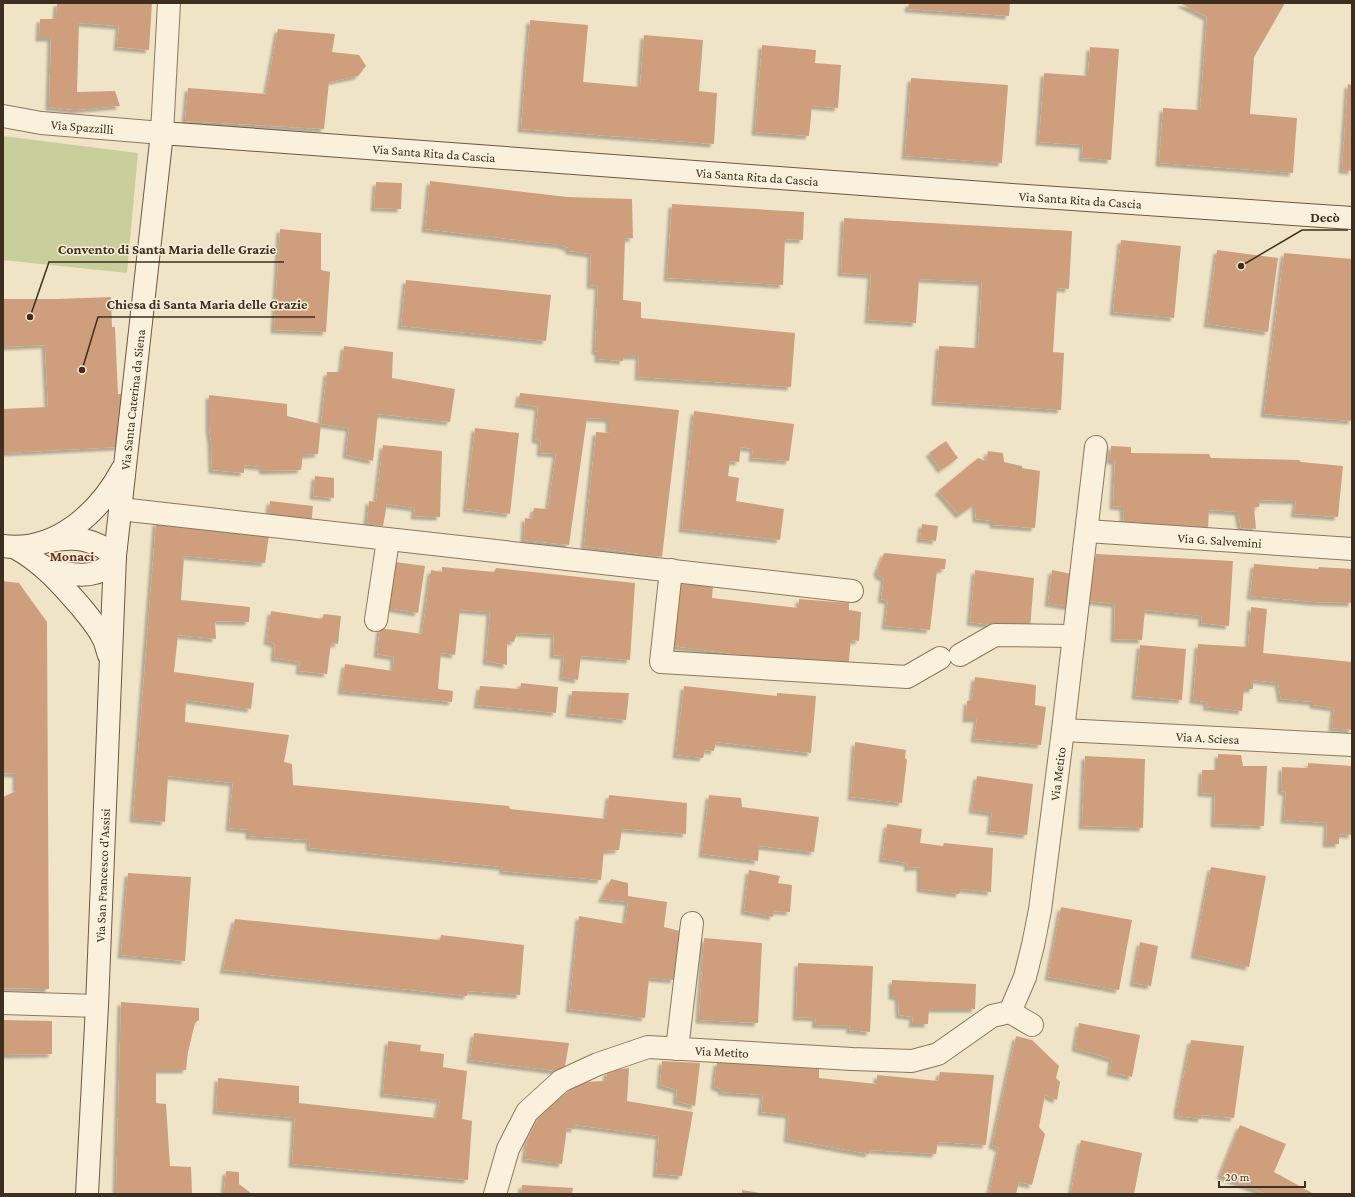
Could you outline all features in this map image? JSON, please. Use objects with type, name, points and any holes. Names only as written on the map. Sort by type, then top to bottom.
[{"type":"street","name":"Via Santa Caterina da Siena","points":[[115,556],[162,134],[169,3]]},
{"type":"street","name":"Via Spazzilli","points":[[3,116],[41,123],[162,134]]},
{"type":"street","name":"Via Santa Rita da Cascia","points":[[162,134],[1012,196],[1352,218]]},
{"type":"street","name":"Via Metito","points":[[495,1194],[508,1149],[527,1112],[561,1081],[598,1064],[648,1047],[912,1061],[938,1054],[992,1016],[1010,1012],[1024,976],[1033,945],[1040,910],[1064,730],[1096,447]]},
{"type":"street","points":[[50,541],[68,530],[101,502],[114,484],[125,464]]},
{"type":"street","points":[[120,509],[852,591]]},
{"type":"street","name":"Via G. Salvemini","points":[[1087,531],[1352,549]]},
{"type":"street","points":[[63,538],[92,542],[105,548],[115,556],[108,566],[98,572],[85,574],[67,573],[53,570],[42,565],[26,554],[8,546],[33,546],[63,538]]},
{"type":"street","points":[[376,620],[388,540]]},
{"type":"street","name":"Via San Francesco d'Assisi","points":[[87,1194],[97,1006],[115,556]]},
{"type":"street","points":[[42,565],[72,596],[93,621],[104,640],[110,662]]},
{"type":"street","points":[[671,570],[661,662],[907,677],[995,635],[1074,636]]},
{"type":"street","name":"Via A. Sciesa","points":[[1064,730],[1352,745]]},
{"type":"street","points":[[677,1049],[692,923]]},
{"type":"street","points":[[3,1003],[97,1006]]},
{"type":"street","points":[[1010,1012],[1032,1025]]},
{"type":"green space","points":[[3,136],[138,153],[127,273],[3,260]]},
{"type":"building","points":[[57,3],[152,3],[149,50],[117,47],[119,26],[79,23],[77,92],[115,91],[120,106],[75,110],[49,107],[51,38],[39,38],[40,19],[56,19]]},
{"type":"building","points":[[909,3],[1010,3],[1009,16],[908,9]]},
{"type":"building","points":[[1180,3],[1285,3],[1254,57],[1250,114],[1297,118],[1293,173],[1159,163],[1163,108],[1200,110],[1207,17]]},
{"type":"building","points":[[530,20],[588,25],[583,82],[640,87],[644,35],[703,40],[699,91],[717,93],[714,144],[521,129]]},
{"type":"building","points":[[278,29],[335,34],[332,52],[359,55],[366,66],[358,76],[329,82],[324,129],[185,121],[188,88],[266,94]]},
{"type":"building","points":[[762,45],[816,50],[815,63],[841,65],[838,108],[812,106],[809,136],[755,132]]},
{"type":"building","points":[[1090,47],[1119,49],[1111,160],[1082,158],[1083,145],[1039,142],[1044,73],[1088,76]]},
{"type":"building","points":[[911,78],[1008,85],[1002,163],[905,156]]},
{"type":"building","points":[[1348,84],[1352,85],[1352,171],[1342,170]]},
{"type":"building","points":[[430,181],[567,197],[632,199],[633,238],[625,239],[623,300],[641,302],[641,318],[795,333],[791,387],[638,377],[639,356],[624,356],[623,361],[598,359],[598,352],[595,351],[598,286],[590,285],[591,254],[569,251],[569,248],[561,245],[425,229]]},
{"type":"building","points":[[376,182],[402,183],[401,209],[374,208]]},
{"type":"building","points":[[672,204],[804,212],[803,240],[785,239],[783,285],[667,278]]},
{"type":"building","points":[[844,218],[1072,231],[1069,289],[1057,288],[1053,352],[1064,353],[1061,410],[935,402],[939,346],[978,348],[982,282],[919,279],[916,323],[868,320],[871,275],[841,273]]},
{"type":"building","points":[[280,229],[321,233],[321,270],[330,272],[326,332],[274,330]]},
{"type":"building","points":[[1121,240],[1181,246],[1174,318],[1113,312]]},
{"type":"building","points":[[1217,250],[1278,258],[1268,332],[1207,324]]},
{"type":"building","points":[[1284,253],[1352,259],[1352,421],[1264,414]]},
{"type":"building","points":[[406,280],[551,295],[546,341],[401,326]]},
{"type":"building","points":[[111,297],[112,327],[115,327],[118,394],[122,394],[123,419],[118,420],[119,447],[3,453],[3,409],[48,407],[45,345],[3,347],[3,299]]},
{"type":"building","points":[[344,346],[393,352],[392,378],[455,389],[450,422],[378,414],[373,461],[346,455],[349,428],[321,424],[327,372],[341,372]]},
{"type":"building","points":[[520,393],[679,410],[662,557],[584,546],[596,432],[609,433],[609,419],[587,418],[569,545],[524,540],[525,518],[532,519],[534,508],[548,509],[556,454],[540,453],[541,441],[535,439],[538,407],[518,404]]},
{"type":"building","points":[[209,395],[287,404],[287,416],[321,424],[318,454],[303,455],[301,470],[263,471],[262,467],[244,465],[244,473],[212,470],[209,427]]},
{"type":"building","points":[[694,411],[794,424],[789,461],[752,458],[753,449],[741,447],[739,462],[730,461],[728,476],[739,478],[736,501],[784,509],[780,540],[682,529]]},
{"type":"building","points":[[475,428],[519,433],[510,514],[466,509]]},
{"type":"building","points":[[946,441],[958,458],[941,470],[929,453]]},
{"type":"building","points":[[383,445],[442,451],[440,517],[414,516],[415,508],[387,504],[383,526],[367,523],[369,501],[376,502]]},
{"type":"building","points":[[1111,446],[1131,447],[1131,453],[1209,454],[1211,458],[1299,460],[1301,462],[1343,466],[1338,517],[1294,514],[1296,501],[1260,500],[1259,507],[1254,507],[1256,529],[1241,528],[1238,512],[1209,510],[1208,528],[1124,527],[1123,507],[1113,506],[1115,461],[1110,461]]},
{"type":"building","points":[[988,451],[1003,453],[1004,462],[1022,466],[1022,468],[1040,471],[1035,528],[993,525],[993,521],[976,519],[975,504],[959,515],[938,491],[978,458],[986,461]]},
{"type":"building","points":[[315,476],[334,478],[334,498],[313,496]]},
{"type":"building","points":[[270,501],[313,506],[311,526],[268,521]]},
{"type":"building","points":[[156,522],[269,535],[265,563],[184,556],[181,600],[250,607],[249,622],[215,621],[216,639],[178,635],[174,672],[254,683],[251,709],[186,700],[185,722],[289,735],[284,762],[292,764],[293,785],[509,806],[510,809],[606,819],[609,795],[687,803],[686,834],[622,829],[619,850],[604,851],[601,880],[502,871],[503,867],[310,848],[309,840],[249,836],[249,830],[229,828],[233,783],[168,776],[165,822],[133,819]]},
{"type":"building","points":[[922,524],[938,526],[936,541],[920,539]]},
{"type":"building","points":[[884,553],[946,559],[945,569],[937,570],[930,630],[885,626],[888,601],[881,599],[884,578],[879,576],[877,571]]},
{"type":"building","points":[[1096,554],[1233,561],[1229,626],[1201,623],[1202,616],[1145,610],[1142,640],[1114,639],[1115,604],[1089,601]]},
{"type":"building","points":[[388,561],[425,566],[418,613],[382,607]]},
{"type":"building","points":[[1254,564],[1318,569],[1319,567],[1352,569],[1352,603],[1314,602],[1250,596]]},
{"type":"building","points":[[442,567],[494,572],[496,568],[635,583],[630,660],[581,656],[578,680],[562,677],[564,656],[553,655],[554,635],[517,633],[514,642],[507,641],[507,665],[486,661],[490,612],[460,610],[455,655],[441,653],[438,689],[453,691],[452,702],[341,691],[345,664],[393,671],[394,657],[377,654],[380,628],[422,634],[431,570],[442,572]]},
{"type":"building","points":[[975,570],[1034,578],[1030,630],[970,622]]},
{"type":"building","points":[[1052,570],[1077,575],[1071,607],[1048,603]]},
{"type":"building","points":[[3,581],[19,583],[47,622],[49,989],[3,988],[3,797],[16,791],[16,774],[3,773]]},
{"type":"building","points":[[675,584],[713,585],[712,598],[799,608],[799,599],[849,603],[849,610],[861,612],[859,641],[851,640],[848,669],[665,645]]},
{"type":"building","points":[[1251,607],[1267,609],[1263,653],[1352,662],[1352,730],[1332,728],[1334,708],[1313,705],[1313,702],[1281,699],[1278,683],[1253,680],[1253,689],[1244,689],[1242,711],[1206,707],[1207,702],[1193,700],[1198,644],[1248,647]]},
{"type":"building","points":[[271,611],[322,619],[324,614],[341,616],[338,644],[331,643],[327,674],[299,671],[300,662],[274,658],[275,644],[267,641]]},
{"type":"building","points":[[1140,645],[1186,649],[1182,700],[1135,696]]},
{"type":"building","points":[[975,677],[1036,685],[1035,705],[1046,707],[1041,745],[974,739],[977,719],[966,719],[967,701],[972,701]]},
{"type":"building","points":[[521,683],[558,687],[556,713],[477,705],[480,686],[520,689]]},
{"type":"building","points":[[684,686],[777,696],[777,693],[816,696],[811,753],[716,742],[714,751],[705,750],[703,758],[676,755]]},
{"type":"building","points":[[572,691],[629,693],[626,720],[569,714]]},
{"type":"building","points":[[855,742],[906,750],[905,758],[907,760],[902,803],[851,797]]},
{"type":"building","points":[[1218,754],[1241,755],[1243,766],[1267,766],[1264,826],[1214,824],[1215,794],[1201,793],[1202,770],[1218,770]]},
{"type":"building","points":[[1085,756],[1145,759],[1143,828],[1082,826]]},
{"type":"building","points":[[1308,763],[1352,766],[1352,835],[1339,834],[1339,844],[1326,844],[1327,823],[1284,820],[1286,792],[1281,791],[1282,767],[1308,768]]},
{"type":"building","points":[[977,776],[1033,784],[1027,835],[990,831],[992,813],[972,810]]},
{"type":"building","points":[[709,795],[741,798],[742,807],[819,817],[814,852],[759,846],[758,861],[702,854]]},
{"type":"building","points":[[887,824],[922,829],[920,843],[943,846],[944,843],[993,848],[991,892],[961,889],[959,894],[920,889],[920,867],[907,868],[908,863],[882,859]]},
{"type":"building","points":[[1211,867],[1266,876],[1249,967],[1194,955]]},
{"type":"building","points":[[749,870],[780,876],[778,883],[792,885],[790,912],[774,911],[773,917],[744,911]]},
{"type":"building","points":[[128,873],[191,877],[185,961],[121,955]]},
{"type":"building","points":[[611,879],[628,883],[628,896],[667,902],[664,927],[680,931],[674,980],[649,978],[645,1018],[569,1009],[579,916],[625,924],[628,902],[601,899]]},
{"type":"building","points":[[1061,907],[1132,920],[1119,990],[1048,977]]},
{"type":"building","points":[[235,919],[440,940],[441,935],[524,945],[520,995],[468,991],[467,996],[223,970]]},
{"type":"building","points":[[704,938],[762,943],[758,1023],[699,1020]]},
{"type":"building","points":[[1140,942],[1158,946],[1151,986],[1133,983]]},
{"type":"building","points":[[798,963],[873,966],[870,1032],[849,1030],[850,1026],[815,1025],[816,1018],[796,1017]]},
{"type":"building","points":[[892,980],[976,984],[975,1009],[929,1009],[928,1024],[912,1024],[913,1017],[899,1015],[898,997],[892,996]]},
{"type":"building","points":[[121,1002],[199,1008],[199,1020],[195,1023],[188,1052],[186,1070],[156,1070],[156,1103],[166,1104],[170,1166],[191,1167],[192,1194],[116,1194]]},
{"type":"building","points":[[3,1020],[52,1021],[52,1054],[3,1055]]},
{"type":"building","points":[[1079,1023],[1140,1035],[1132,1077],[1110,1072],[1112,1059],[1075,1048]]},
{"type":"building","points":[[474,1033],[569,1043],[564,1072],[470,1060]]},
{"type":"building","points":[[1016,1036],[1032,1040],[1059,1066],[1056,1078],[1060,1082],[1057,1100],[1045,1095],[1039,1127],[1045,1134],[1032,1185],[1019,1182],[1016,1194],[989,1194],[999,1148],[992,1145]]},
{"type":"building","points":[[1191,1040],[1244,1046],[1234,1118],[1202,1115],[1201,1119],[1178,1116],[1177,1110]]},
{"type":"building","points":[[388,1041],[421,1045],[420,1051],[444,1054],[443,1067],[467,1071],[462,1119],[472,1121],[468,1180],[292,1164],[295,1118],[216,1111],[218,1078],[299,1086],[299,1103],[436,1118],[440,1100],[383,1094]]},
{"type":"building","points":[[662,1061],[700,1063],[695,1106],[676,1101],[677,1090],[660,1085]]},
{"type":"building","points":[[717,1062],[819,1069],[819,1078],[877,1084],[877,1075],[938,1081],[940,1072],[994,1075],[986,1145],[938,1142],[936,1154],[870,1150],[869,1154],[787,1139],[789,1115],[761,1112],[763,1095],[722,1092],[721,1089],[714,1086]]},
{"type":"building","points":[[629,1068],[627,1101],[693,1112],[682,1176],[656,1174],[659,1136],[575,1125],[575,1129],[567,1128],[562,1164],[525,1159],[527,1141],[539,1116],[556,1101],[580,1082],[606,1081],[607,1071]]},
{"type":"building","points":[[1240,1125],[1286,1144],[1274,1172],[1314,1194],[1266,1194],[1220,1175]]},
{"type":"building","points":[[1081,1140],[1142,1153],[1134,1194],[1071,1193]]},
{"type":"building","points":[[226,1171],[239,1172],[239,1184],[252,1194],[224,1194]]},
{"type":"building","points":[[522,1185],[573,1188],[572,1194],[521,1194]]},
{"type":"building","points":[[742,1190],[760,1193],[760,1194],[742,1194]]},
{"type":"place","name":"Decò","points":[[1241,266]]},
{"type":"place","name":"Convento di Santa Maria delle Grazie","points":[[30,317]]},
{"type":"place","name":"Chiesa di Santa Maria delle Grazie","points":[[82,370]]},
{"type":"district","name":"Monaci","points":[[72,556]]}]
